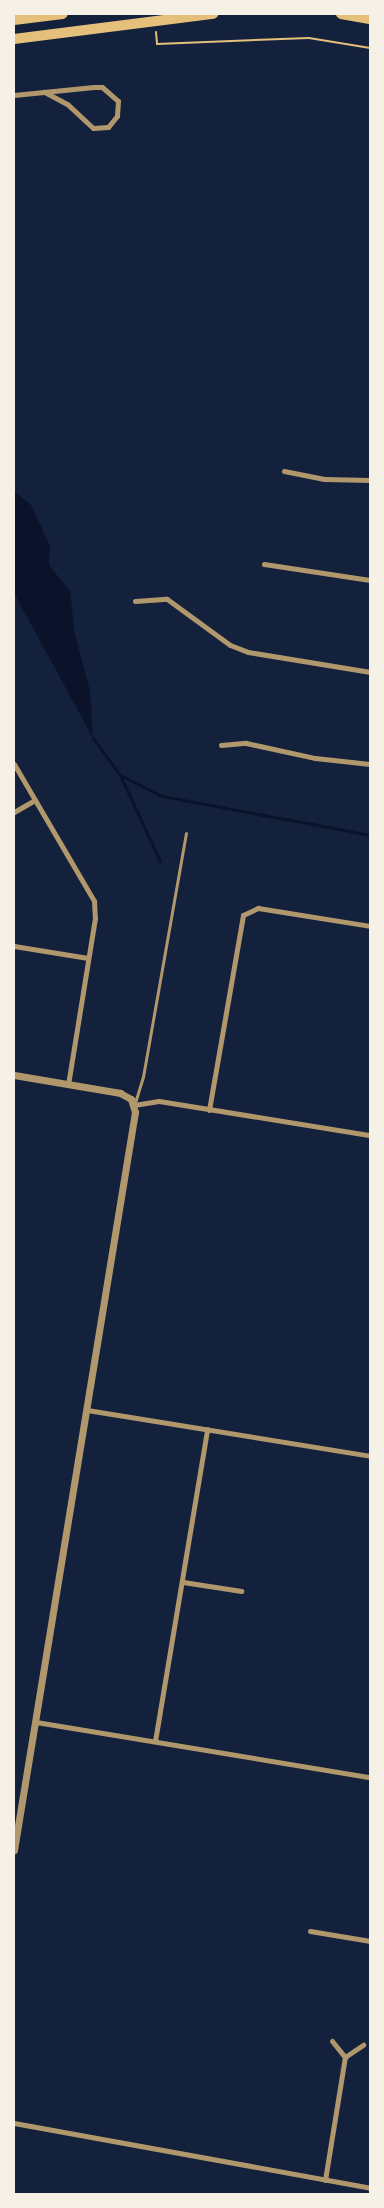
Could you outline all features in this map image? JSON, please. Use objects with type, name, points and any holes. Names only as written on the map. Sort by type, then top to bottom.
[{"type":"highway","points":[[14,20],[63,14]]},
{"type":"highway","points":[[14,38],[213,14]]},
{"type":"highway","points":[[341,14],[370,19]]},
{"type":"street","points":[[14,96],[44,92],[102,87],[118,101],[117,116],[108,127],[92,128],[67,104],[44,92]]},
{"type":"street","points":[[284,471],[324,479],[370,480]]},
{"type":"street","points":[[264,564],[370,580]]},
{"type":"street","points":[[135,601],[167,599],[230,644],[248,652],[370,672]]},
{"type":"street","points":[[221,745],[246,743],[315,758],[370,764]]},
{"type":"street","points":[[14,764],[92,896],[95,918],[68,1084]]},
{"type":"street","points":[[14,812],[35,800]]},
{"type":"street","points":[[209,1110],[243,915],[258,908],[370,926]]},
{"type":"street","points":[[14,946],[88,958]]},
{"type":"street","points":[[14,1075],[120,1093],[134,1105],[135,1119],[14,1850]]},
{"type":"street","points":[[134,1105],[159,1101],[370,1135]]},
{"type":"street","points":[[87,1410],[370,1456]]},
{"type":"street","points":[[155,1741],[207,1429]]},
{"type":"street","points":[[182,1582],[241,1591]]},
{"type":"street","points":[[36,1722],[370,1777]]},
{"type":"street","points":[[310,1931],[370,1941]]},
{"type":"street","points":[[325,2180],[345,2057],[332,2041]]},
{"type":"street","points":[[345,2057],[364,2045]]},
{"type":"street","points":[[14,2123],[370,2188]]},
{"type":"lane","points":[[134,1105],[141,1085],[186,834]]},
{"type":"path","points":[[156,32],[157,44],[309,38],[370,48]]},
{"type":"water","points":[[14,491],[31,505],[50,546],[49,565],[70,591],[75,635],[90,691],[93,738],[14,593]]},
{"type":"waterway","points":[[93,738],[120,775],[160,861]]},
{"type":"waterway","points":[[120,775],[162,796],[370,835]]}]
